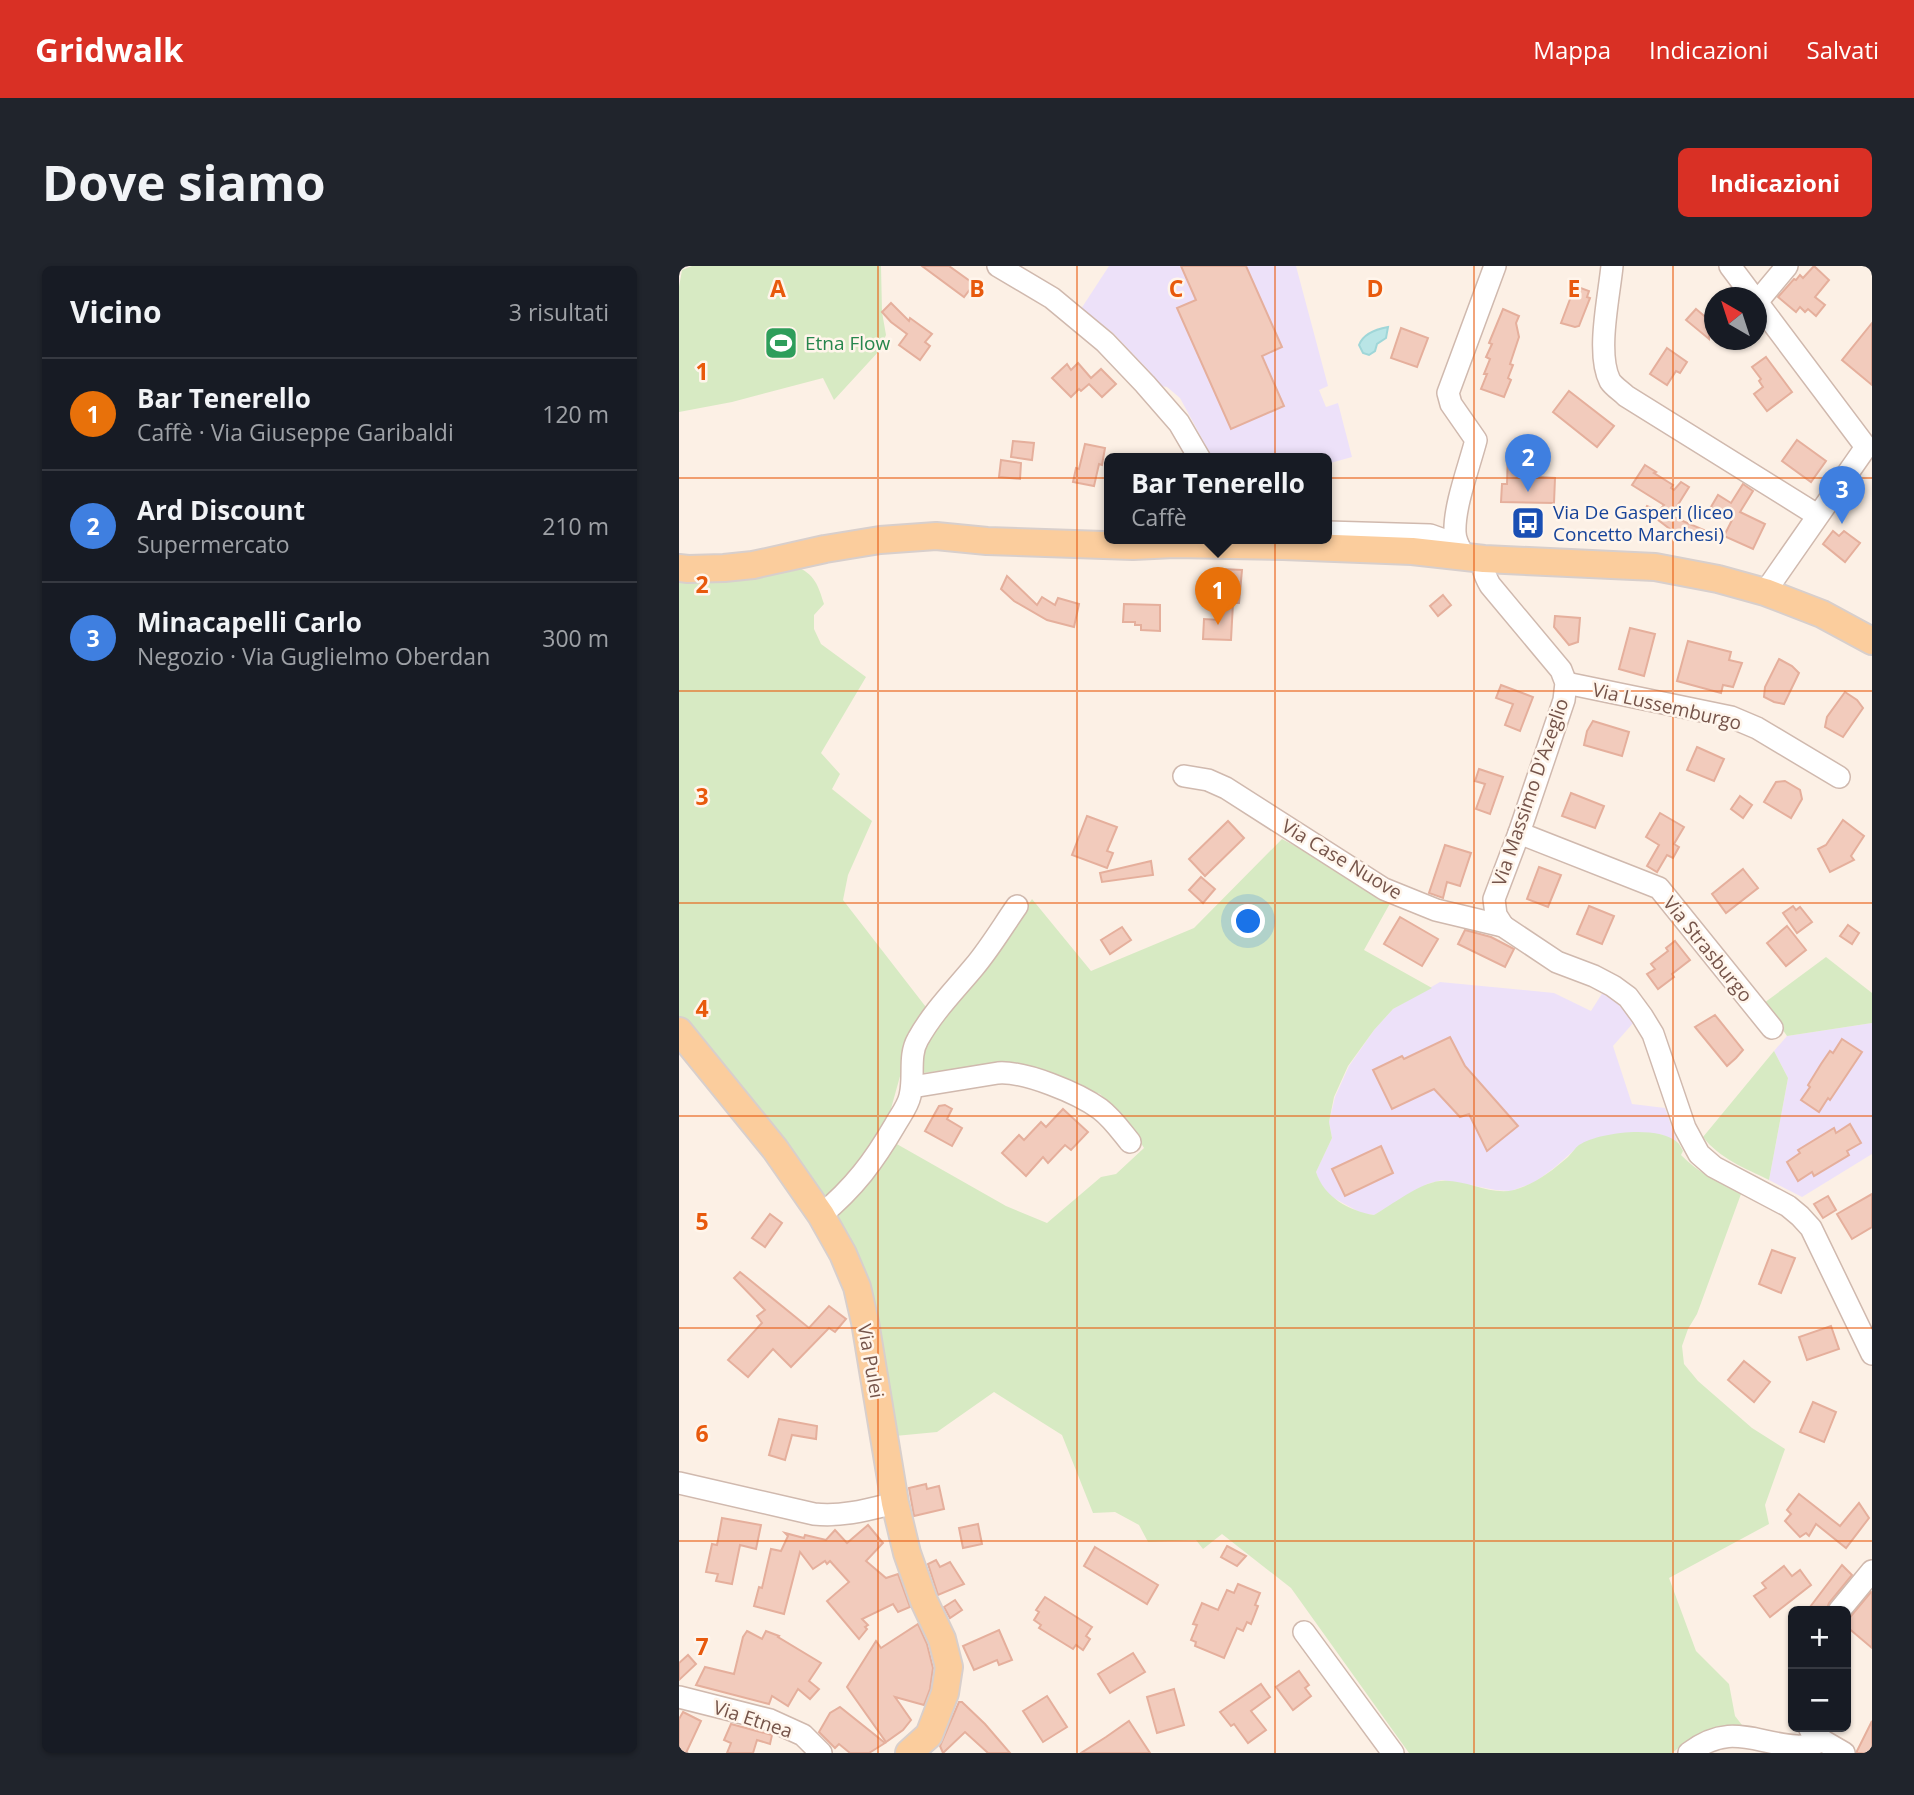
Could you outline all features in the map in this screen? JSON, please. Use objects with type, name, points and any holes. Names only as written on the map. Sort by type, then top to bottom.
[{"type":"main road","points":[[679,568],[753,565],[880,540],[936,536],[986,541],[1133,546],[1174,544]]},
{"type":"main road","points":[[1310,544],[1655,566],[1765,592],[1822,614],[1872,641]]},
{"type":"main road","points":[[1133,546],[1173,552],[1410,561],[1466,555]]},
{"type":"main road","name":"Via Pulei","points":[[679,1031],[775,1149],[821,1215],[843,1254],[856,1287],[865,1322],[894,1503],[907,1553],[924,1601],[942,1639],[949,1667],[932,1744]]},
{"type":"main road","points":[[909,1753],[932,1744]]},
{"type":"street","points":[[998,266],[1052,298],[1105,342],[1179,424],[1196,453]]},
{"type":"street","points":[[1466,555],[1455,533],[1457,510],[1476,440],[1451,404],[1448,393],[1495,266]]},
{"type":"street","points":[[1612,266],[1603,349],[1604,364],[1611,383],[1626,396],[1817,515]]},
{"type":"street","points":[[1730,266],[1746,287]]},
{"type":"street","points":[[1767,288],[1787,266]]},
{"type":"street","points":[[1765,592],[1866,447],[1767,315]]},
{"type":"street","points":[[1430,535],[1448,522],[1457,510]]},
{"type":"street","name":"Via Massimo D'Azeglio","points":[[1332,532],[1430,535],[1466,555],[1469,566],[1490,585],[1561,670],[1566,683],[1564,700],[1494,899],[1496,915],[1503,926]]},
{"type":"street","name":"Via Lussemburgo","points":[[1566,683],[1731,717],[1757,728],[1839,777]]},
{"type":"street","name":"Via Case Nuove","points":[[1184,776],[1208,780],[1226,788],[1384,889],[1436,910],[1503,926],[1557,962],[1594,976],[1628,997],[1653,1034],[1685,1128],[1695,1148],[1714,1167],[1788,1206],[1811,1228],[1872,1354]]},
{"type":"street","name":"Via Strasburgo","points":[[1518,833],[1659,888],[1772,1028]]},
{"type":"street","points":[[821,1215],[858,1181],[876,1156],[909,1101],[912,1087],[912,1054],[916,1042],[931,1018],[974,967],[1017,906]]},
{"type":"street","points":[[912,1087],[998,1073],[1011,1072],[1027,1076],[1089,1101],[1103,1111],[1130,1142]]},
{"type":"street","points":[[679,1483],[832,1516],[894,1503]]},
{"type":"street","points":[[1843,1606],[1872,1571]]},
{"type":"street","points":[[1304,1632],[1392,1753]]},
{"type":"street","name":"Via Etnea","points":[[679,1697],[770,1720],[803,1735],[821,1753]]},
{"type":"street","points":[[1689,1753],[1707,1743],[1739,1735],[1798,1747],[1816,1734],[1845,1753]]},
{"type":"shaded area","points":[[1109,266],[1296,266],[1328,386],[1319,390],[1326,407],[1338,403],[1352,457],[1332,463],[1332,453],[1210,453],[1180,398],[1167,387],[1160,386],[1112,332],[1092,317],[1079,312]]},
{"type":"shaded area","points":[[1440,982],[1554,993],[1591,1011],[1603,992],[1614,999],[1634,1022],[1613,1046],[1632,1104],[1665,1108],[1677,1142],[1660,1134],[1580,1145],[1535,1182],[1511,1191],[1442,1180],[1427,1184],[1374,1215],[1361,1213],[1332,1197],[1320,1184],[1316,1172],[1332,1138],[1329,1122],[1335,1097],[1349,1066],[1374,1030],[1393,1009]]},
{"type":"shaded area","points":[[1872,1023],[1872,1154],[1802,1197],[1769,1180],[1788,1078],[1774,1051],[1787,1036]]},
{"type":"green space","name":"Etna Flow","points":[[692,266],[881,266],[882,312],[886,335],[879,351],[834,400],[823,378],[732,402],[679,412],[679,287],[682,270]]},
{"type":"green space","points":[[795,566],[811,577],[822,597],[824,604],[814,615],[814,629],[821,644],[866,677],[821,753],[840,774],[832,789],[872,821],[848,875],[843,900],[929,1011],[909,1044],[887,1123],[853,1179],[825,1199],[679,1016],[679,579],[735,581]]},
{"type":"green space","points":[[1282,839],[1393,898],[1364,950],[1432,988],[1393,1009],[1348,1066],[1334,1097],[1329,1122],[1332,1138],[1316,1172],[1331,1196],[1356,1210],[1374,1215],[1415,1190],[1440,1181],[1458,1182],[1496,1191],[1514,1190],[1549,1172],[1588,1140],[1628,1132],[1656,1133],[1668,1137],[1679,1144],[1683,1151],[1681,1155],[1694,1167],[1741,1194],[1697,1314],[1682,1346],[1684,1364],[1698,1381],[1752,1428],[1785,1449],[1765,1505],[1769,1524],[1669,1578],[1696,1651],[1729,1684],[1735,1716],[1742,1725],[1704,1732],[1672,1753],[1409,1753],[1291,1588],[1222,1534],[1203,1549],[1196,1540],[1148,1542],[1139,1525],[1115,1512],[1093,1513],[1062,1435],[994,1392],[937,1432],[895,1436],[875,1310],[864,1268],[835,1215],[895,1143],[1006,1206],[1047,1223],[1101,1177],[1116,1174],[1144,1148],[1130,1125],[1100,1094],[1011,1062],[923,1073],[917,1063],[935,1026],[986,966],[1032,899],[1091,971],[1194,928]]},
{"type":"green space","points":[[1826,957],[1872,993],[1872,1023],[1787,1036],[1764,1003]]},
{"type":"green space","points":[[1774,1051],[1788,1078],[1769,1180],[1725,1157],[1703,1137]]},
{"type":"water","points":[[1388,327],[1386,338],[1377,344],[1375,351],[1369,355],[1363,353],[1359,345],[1364,338]]},
{"type":"building","points":[[922,266],[949,266],[974,284],[964,297]]},
{"type":"building","points":[[1181,266],[1246,266],[1282,347],[1262,356],[1284,406],[1231,429],[1177,308],[1196,300]]},
{"type":"building","points":[[1814,266],[1829,280],[1815,297],[1825,305],[1816,316],[1808,309],[1805,312],[1800,307],[1796,312],[1778,297],[1794,279],[1800,275],[1803,278]]},
{"type":"building","points":[[1575,286],[1589,291],[1587,297],[1590,298],[1579,326],[1575,327],[1561,323]]},
{"type":"building","points":[[891,303],[909,321],[910,318],[932,334],[925,342],[930,346],[920,360],[899,345],[907,334],[882,312]]},
{"type":"building","points":[[1503,309],[1519,316],[1516,323],[1519,337],[1510,364],[1513,365],[1508,378],[1511,380],[1504,397],[1481,389],[1490,359],[1486,357],[1492,344],[1489,343]]},
{"type":"building","points":[[1696,309],[1704,316],[1704,335],[1686,320]]},
{"type":"building","points":[[1872,323],[1872,385],[1842,360]]},
{"type":"building","points":[[1401,328],[1428,338],[1417,367],[1391,358]]},
{"type":"building","points":[[1667,348],[1687,362],[1680,373],[1676,371],[1667,385],[1650,374]]},
{"type":"building","points":[[1766,357],[1792,392],[1767,411],[1754,394],[1763,387],[1759,381],[1761,379],[1752,367]]},
{"type":"building","points":[[1078,363],[1091,378],[1101,369],[1116,384],[1102,397],[1089,384],[1071,397],[1052,378],[1067,364],[1071,370]]},
{"type":"building","points":[[1569,391],[1614,426],[1597,447],[1553,412]]},
{"type":"building","points":[[1797,440],[1826,461],[1811,482],[1782,461]]},
{"type":"building","points":[[1013,441],[1034,443],[1032,460],[1011,457]]},
{"type":"building","points":[[1085,444],[1105,448],[1094,486],[1073,482],[1076,468],[1079,469]]},
{"type":"building","points":[[1508,452],[1533,453],[1533,477],[1555,478],[1554,503],[1501,502],[1502,484],[1507,484]]},
{"type":"building","points":[[1001,460],[1021,463],[1020,479],[999,477]]},
{"type":"building","points":[[1645,465],[1673,485],[1671,488],[1674,490],[1681,482],[1689,487],[1671,516],[1704,530],[1702,537],[1670,529],[1645,510],[1647,506],[1659,511],[1664,505],[1632,485]]},
{"type":"building","points":[[1743,484],[1753,491],[1740,512],[1765,524],[1753,549],[1724,536],[1732,520],[1711,507],[1718,495],[1731,503]]},
{"type":"building","points":[[1833,531],[1839,536],[1844,531],[1860,543],[1845,562],[1823,544]]},
{"type":"building","points":[[1222,569],[1242,570],[1239,603],[1233,603],[1231,640],[1203,639],[1204,619],[1219,620]]},
{"type":"building","points":[[1007,576],[1037,605],[1042,597],[1055,605],[1058,598],[1079,604],[1074,627],[1047,620],[1014,601],[1001,589]]},
{"type":"building","points":[[1443,595],[1451,605],[1438,616],[1430,606]]},
{"type":"building","points":[[1124,604],[1160,605],[1160,631],[1141,630],[1141,625],[1135,625],[1135,622],[1123,622]]},
{"type":"building","points":[[1555,616],[1580,618],[1578,642],[1569,645],[1554,627]]},
{"type":"building","points":[[1630,628],[1655,634],[1644,676],[1619,669]]},
{"type":"building","points":[[1688,641],[1731,652],[1729,660],[1742,663],[1733,687],[1723,685],[1721,693],[1677,681]]},
{"type":"building","points":[[1779,659],[1799,673],[1784,704],[1764,697],[1765,687]]},
{"type":"building","points":[[1501,685],[1533,697],[1520,731],[1505,725],[1513,704],[1496,698]]},
{"type":"building","points":[[1845,692],[1863,708],[1843,737],[1825,727],[1827,717]]},
{"type":"building","points":[[1593,721],[1629,732],[1622,756],[1584,745],[1587,731]]},
{"type":"building","points":[[1697,747],[1724,759],[1714,781],[1687,770]]},
{"type":"building","points":[[1479,769],[1503,777],[1490,814],[1476,809],[1485,784],[1475,781]]},
{"type":"building","points":[[1785,781],[1800,790],[1802,799],[1791,818],[1764,802],[1776,782]]},
{"type":"building","points":[[1571,793],[1604,806],[1595,828],[1562,816]]},
{"type":"building","points":[[1740,796],[1752,805],[1743,818],[1731,809]]},
{"type":"building","points":[[1660,813],[1684,827],[1674,844],[1679,847],[1673,858],[1667,855],[1657,872],[1647,866],[1659,845],[1646,837]]},
{"type":"building","points":[[1087,816],[1117,827],[1107,851],[1113,853],[1107,868],[1072,855]]},
{"type":"building","points":[[1843,820],[1864,836],[1851,856],[1854,860],[1830,872],[1818,849],[1826,845]]},
{"type":"building","points":[[1228,821],[1244,838],[1205,876],[1189,859]]},
{"type":"building","points":[[1445,845],[1471,853],[1460,886],[1447,882],[1443,898],[1429,893]]},
{"type":"building","points":[[1151,861],[1153,875],[1102,882],[1100,873]]},
{"type":"building","points":[[1539,867],[1561,875],[1548,907],[1527,899]]},
{"type":"building","points":[[1743,869],[1758,888],[1726,913],[1712,894]]},
{"type":"building","points":[[1201,877],[1215,889],[1203,903],[1189,890]]},
{"type":"building","points":[[1589,906],[1614,916],[1602,944],[1577,934]]},
{"type":"building","points":[[1793,906],[1796,910],[1800,907],[1812,922],[1797,933],[1783,913]]},
{"type":"building","points":[[1400,917],[1438,939],[1422,966],[1384,944]]},
{"type":"building","points":[[1848,925],[1859,933],[1852,944],[1840,936]]},
{"type":"building","points":[[1787,926],[1806,950],[1786,966],[1767,943]]},
{"type":"building","points":[[1122,927],[1131,940],[1110,954],[1101,940]]},
{"type":"building","points":[[1465,930],[1491,937],[1514,949],[1505,967],[1458,944]]},
{"type":"building","points":[[1675,941],[1690,960],[1658,989],[1647,974],[1655,969],[1651,964],[1668,951],[1666,948]]},
{"type":"building","points":[[1715,1015],[1743,1050],[1727,1066],[1695,1027]]},
{"type":"building","points":[[1450,1037],[1465,1066],[1518,1126],[1487,1151],[1469,1114],[1460,1117],[1434,1089],[1392,1109],[1373,1070],[1402,1056],[1404,1059]]},
{"type":"building","points":[[1842,1039],[1862,1052],[1819,1112],[1801,1100],[1821,1064],[1830,1051],[1833,1053]]},
{"type":"building","points":[[945,1105],[952,1109],[947,1119],[962,1128],[952,1146],[925,1131],[939,1106]]},
{"type":"building","points":[[1063,1109],[1088,1132],[1071,1150],[1065,1145],[1048,1163],[1043,1157],[1026,1176],[1002,1153],[1019,1135],[1024,1140],[1041,1122],[1046,1127]]},
{"type":"building","points":[[1850,1124],[1861,1143],[1847,1151],[1849,1155],[1814,1176],[1812,1172],[1798,1181],[1787,1162],[1800,1153],[1798,1150],[1834,1128],[1836,1133]]},
{"type":"building","points":[[1381,1146],[1393,1173],[1345,1196],[1332,1169]]},
{"type":"building","points":[[1872,1194],[1872,1227],[1852,1239],[1837,1214]]},
{"type":"building","points":[[1828,1196],[1836,1210],[1823,1218],[1814,1204]]},
{"type":"building","points":[[770,1214],[782,1223],[765,1247],[752,1238]]},
{"type":"building","points":[[1772,1250],[1795,1258],[1781,1293],[1759,1284]]},
{"type":"building","points":[[740,1272],[809,1328],[829,1306],[846,1319],[835,1332],[829,1328],[791,1367],[773,1349],[748,1377],[728,1360],[762,1323],[757,1316],[765,1310],[734,1278]]},
{"type":"building","points":[[1831,1326],[1839,1349],[1807,1360],[1799,1337]]},
{"type":"building","points":[[1744,1361],[1770,1382],[1754,1402],[1728,1380]]},
{"type":"building","points":[[1813,1402],[1836,1412],[1824,1442],[1800,1432]]},
{"type":"building","points":[[779,1419],[817,1426],[816,1439],[792,1435],[785,1460],[769,1455]]},
{"type":"building","points":[[926,1484],[927,1489],[939,1486],[944,1509],[914,1516],[909,1488]]},
{"type":"building","points":[[1799,1494],[1840,1526],[1859,1503],[1869,1518],[1846,1548],[1816,1524],[1809,1536],[1806,1533],[1800,1537],[1785,1521],[1791,1514],[1787,1510]]},
{"type":"building","points":[[722,1518],[761,1525],[756,1549],[740,1545],[732,1584],[716,1581],[718,1574],[706,1572],[712,1544],[717,1545]]},
{"type":"building","points":[[978,1524],[982,1544],[963,1548],[959,1528]]},
{"type":"building","points":[[868,1525],[883,1543],[866,1561],[886,1578],[898,1574],[910,1607],[898,1612],[893,1604],[862,1619],[868,1625],[859,1639],[827,1601],[849,1582],[830,1561],[827,1564],[825,1561],[813,1569],[800,1552],[784,1614],[754,1606],[759,1587],[762,1588],[771,1549],[781,1551],[788,1536],[785,1533],[826,1540],[835,1530],[847,1543]]},
{"type":"building","points":[[1227,1546],[1246,1556],[1237,1566],[1221,1557]]},
{"type":"building","points":[[1095,1547],[1158,1585],[1147,1604],[1084,1566]]},
{"type":"building","points":[[936,1560],[940,1567],[950,1562],[964,1584],[938,1595],[928,1564]]},
{"type":"building","points":[[1842,1565],[1852,1575],[1828,1606],[1811,1606]]},
{"type":"building","points":[[1784,1566],[1792,1576],[1800,1570],[1811,1585],[1770,1617],[1754,1596],[1766,1588],[1762,1583]]},
{"type":"building","points":[[1238,1584],[1260,1593],[1251,1624],[1247,1622],[1243,1631],[1237,1628],[1224,1658],[1195,1646],[1196,1642],[1191,1640],[1197,1625],[1193,1624],[1202,1603],[1218,1610],[1227,1590],[1234,1593]]},
{"type":"building","points":[[1871,1592],[1872,1648],[1851,1630],[1851,1616]]},
{"type":"building","points":[[1045,1597],[1092,1627],[1086,1636],[1090,1639],[1083,1650],[1076,1645],[1073,1649],[1039,1628],[1041,1625],[1034,1620],[1039,1612],[1036,1610]]},
{"type":"building","points":[[955,1600],[962,1610],[950,1618],[944,1607]]},
{"type":"building","points":[[918,1624],[933,1668],[930,1689],[924,1705],[895,1697],[911,1720],[903,1730],[886,1742],[847,1687],[876,1641],[881,1648]]},
{"type":"building","points":[[999,1630],[1012,1660],[999,1665],[997,1660],[974,1670],[963,1646]]},
{"type":"building","points":[[747,1631],[762,1639],[766,1631],[779,1636],[821,1663],[809,1681],[819,1689],[810,1699],[798,1689],[788,1706],[772,1696],[769,1704],[696,1685],[705,1667],[734,1674]]},
{"type":"building","points":[[1133,1653],[1145,1672],[1110,1693],[1098,1674]]},
{"type":"building","points":[[688,1655],[696,1664],[679,1680],[679,1663]]},
{"type":"building","points":[[1299,1671],[1309,1685],[1305,1688],[1311,1696],[1293,1710],[1276,1687]]},
{"type":"building","points":[[1261,1684],[1270,1697],[1251,1711],[1266,1730],[1248,1743],[1234,1724],[1231,1726],[1220,1712]]},
{"type":"building","points":[[1174,1689],[1184,1725],[1157,1733],[1147,1697]]},
{"type":"building","points":[[1047,1696],[1067,1727],[1043,1742],[1023,1711]]},
{"type":"building","points":[[959,1702],[985,1724],[1010,1753],[988,1753],[965,1732],[943,1753],[940,1746]]},
{"type":"building","points":[[840,1707],[885,1743],[869,1753],[850,1753],[839,1744],[835,1748],[819,1732],[830,1713]]},
{"type":"building","points":[[683,1712],[701,1721],[686,1753],[679,1753],[679,1719]]},
{"type":"building","points":[[1129,1721],[1150,1753],[1081,1753],[1106,1737]]},
{"type":"building","points":[[1872,1721],[1872,1753],[1857,1753],[1857,1751]]},
{"type":"building","points":[[731,1724],[772,1735],[770,1744],[757,1740],[753,1753],[727,1753],[731,1743],[724,1740]]},
{"type":"place","name":"Etna Flow","points":[[781,343]]},
{"type":"place","name":"Ard Discount","points":[[1528,492]]},
{"type":"place","name":"Via De Gasperi (liceo Concetto Marchesi)","points":[[1528,523]]},
{"type":"place","name":"Minacapelli Carlo","points":[[1842,524]]},
{"type":"place","name":"Bar Tenerello","points":[[1218,625]]}]
